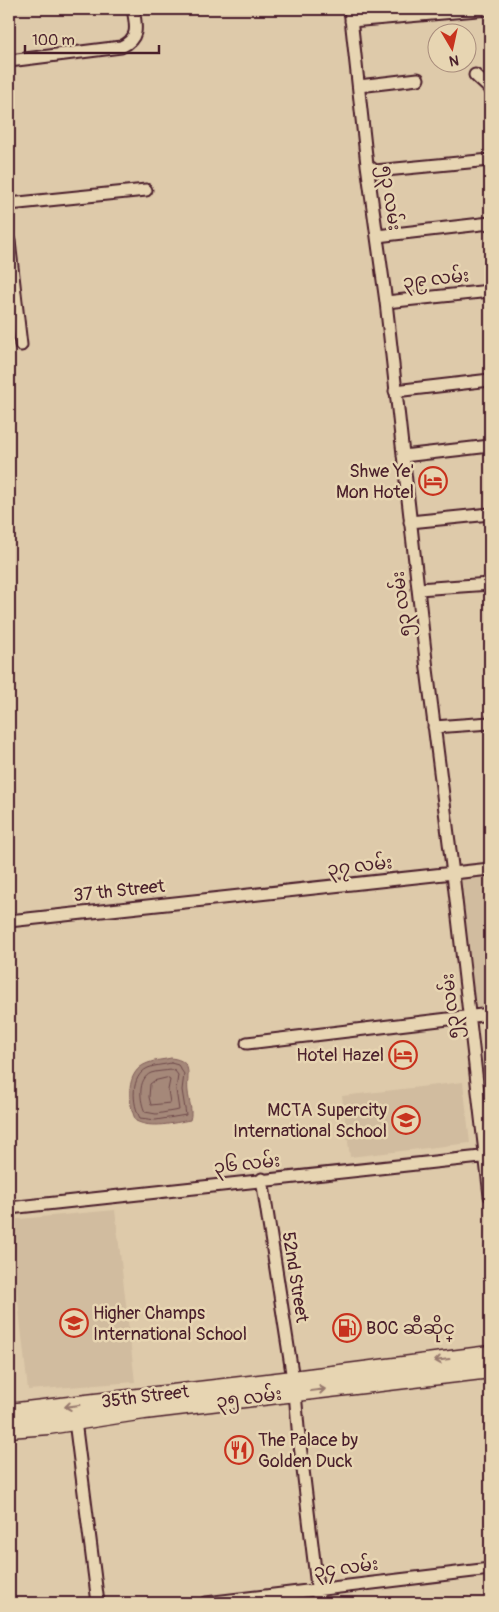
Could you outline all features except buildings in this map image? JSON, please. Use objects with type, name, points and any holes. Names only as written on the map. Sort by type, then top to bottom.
[{"type":"main road","name":"35th Street","points":[[9,1413],[34,1418],[294,1386],[490,1355]]},
{"type":"main road","name":"၃၅ လမ်း","points":[[9,1428],[34,1418],[75,1421],[294,1386],[490,1369]]},
{"type":"street","points":[[9,61],[121,47],[130,43],[136,30],[133,9]]},
{"type":"street","name":"၅၃ လမ်း","points":[[350,9],[367,164],[386,302],[434,727],[488,1156],[490,1196]]},
{"type":"street","points":[[351,21],[489,9]]},
{"type":"street","points":[[476,75],[490,89]]},
{"type":"street","points":[[359,86],[418,79]]},
{"type":"street","points":[[367,164],[375,171],[490,160]]},
{"type":"street","points":[[9,204],[146,190]]},
{"type":"street","points":[[377,236],[490,223]]},
{"type":"street","points":[[9,241],[21,346]]},
{"type":"street","name":"၃၉ လမ်း","points":[[386,302],[490,292]]},
{"type":"street","points":[[395,391],[490,380]]},
{"type":"street","points":[[403,456],[490,446]]},
{"type":"street","points":[[410,522],[490,514]]},
{"type":"street","points":[[418,589],[490,584]]},
{"type":"street","points":[[434,727],[490,723]]},
{"type":"street","name":"၃၇ လမ်း","points":[[233,896],[490,869]]},
{"type":"street","name":"37 th Street","points":[[9,921],[233,896]]},
{"type":"street","points":[[247,1042],[490,1014]]},
{"type":"street","name":"၃၆ လမ်း","points":[[9,1208],[488,1156]]},
{"type":"street","name":"52nd Street","points":[[262,1180],[294,1386],[319,1603]]},
{"type":"street","points":[[75,1421],[98,1603]]},
{"type":"street","name":"၃၄ လမ်း","points":[[206,1603],[490,1570]]},
{"type":"shaded area","points":[[490,875],[490,1006],[474,1008],[458,879]]},
{"type":"shaded area","name":"MCTA Supercity International School","points":[[463,1082],[470,1143],[350,1157],[342,1096]]},
{"type":"shaded area","name":"Higher Champs International School","points":[[115,1210],[135,1382],[28,1390],[9,1220]]},
{"type":"water","points":[[171,1058],[184,1062],[188,1070],[190,1120],[156,1125],[136,1121],[130,1097],[130,1089],[135,1073],[140,1067],[148,1063]]},
{"type":"place","name":"Shwe Ye' Mon Hotel","points":[[433,481]]},
{"type":"place","name":"Hotel Hazel","points":[[403,1055]]},
{"type":"place","name":"MCTA Supercity International School","points":[[406,1120]]},
{"type":"place","name":"Higher Champs International School","points":[[74,1323]]},
{"type":"place","name":"BOC ဆီဆိုင္","points":[[347,1328]]},
{"type":"place","name":"The Palace by Golden Duck","points":[[239,1450]]}]
